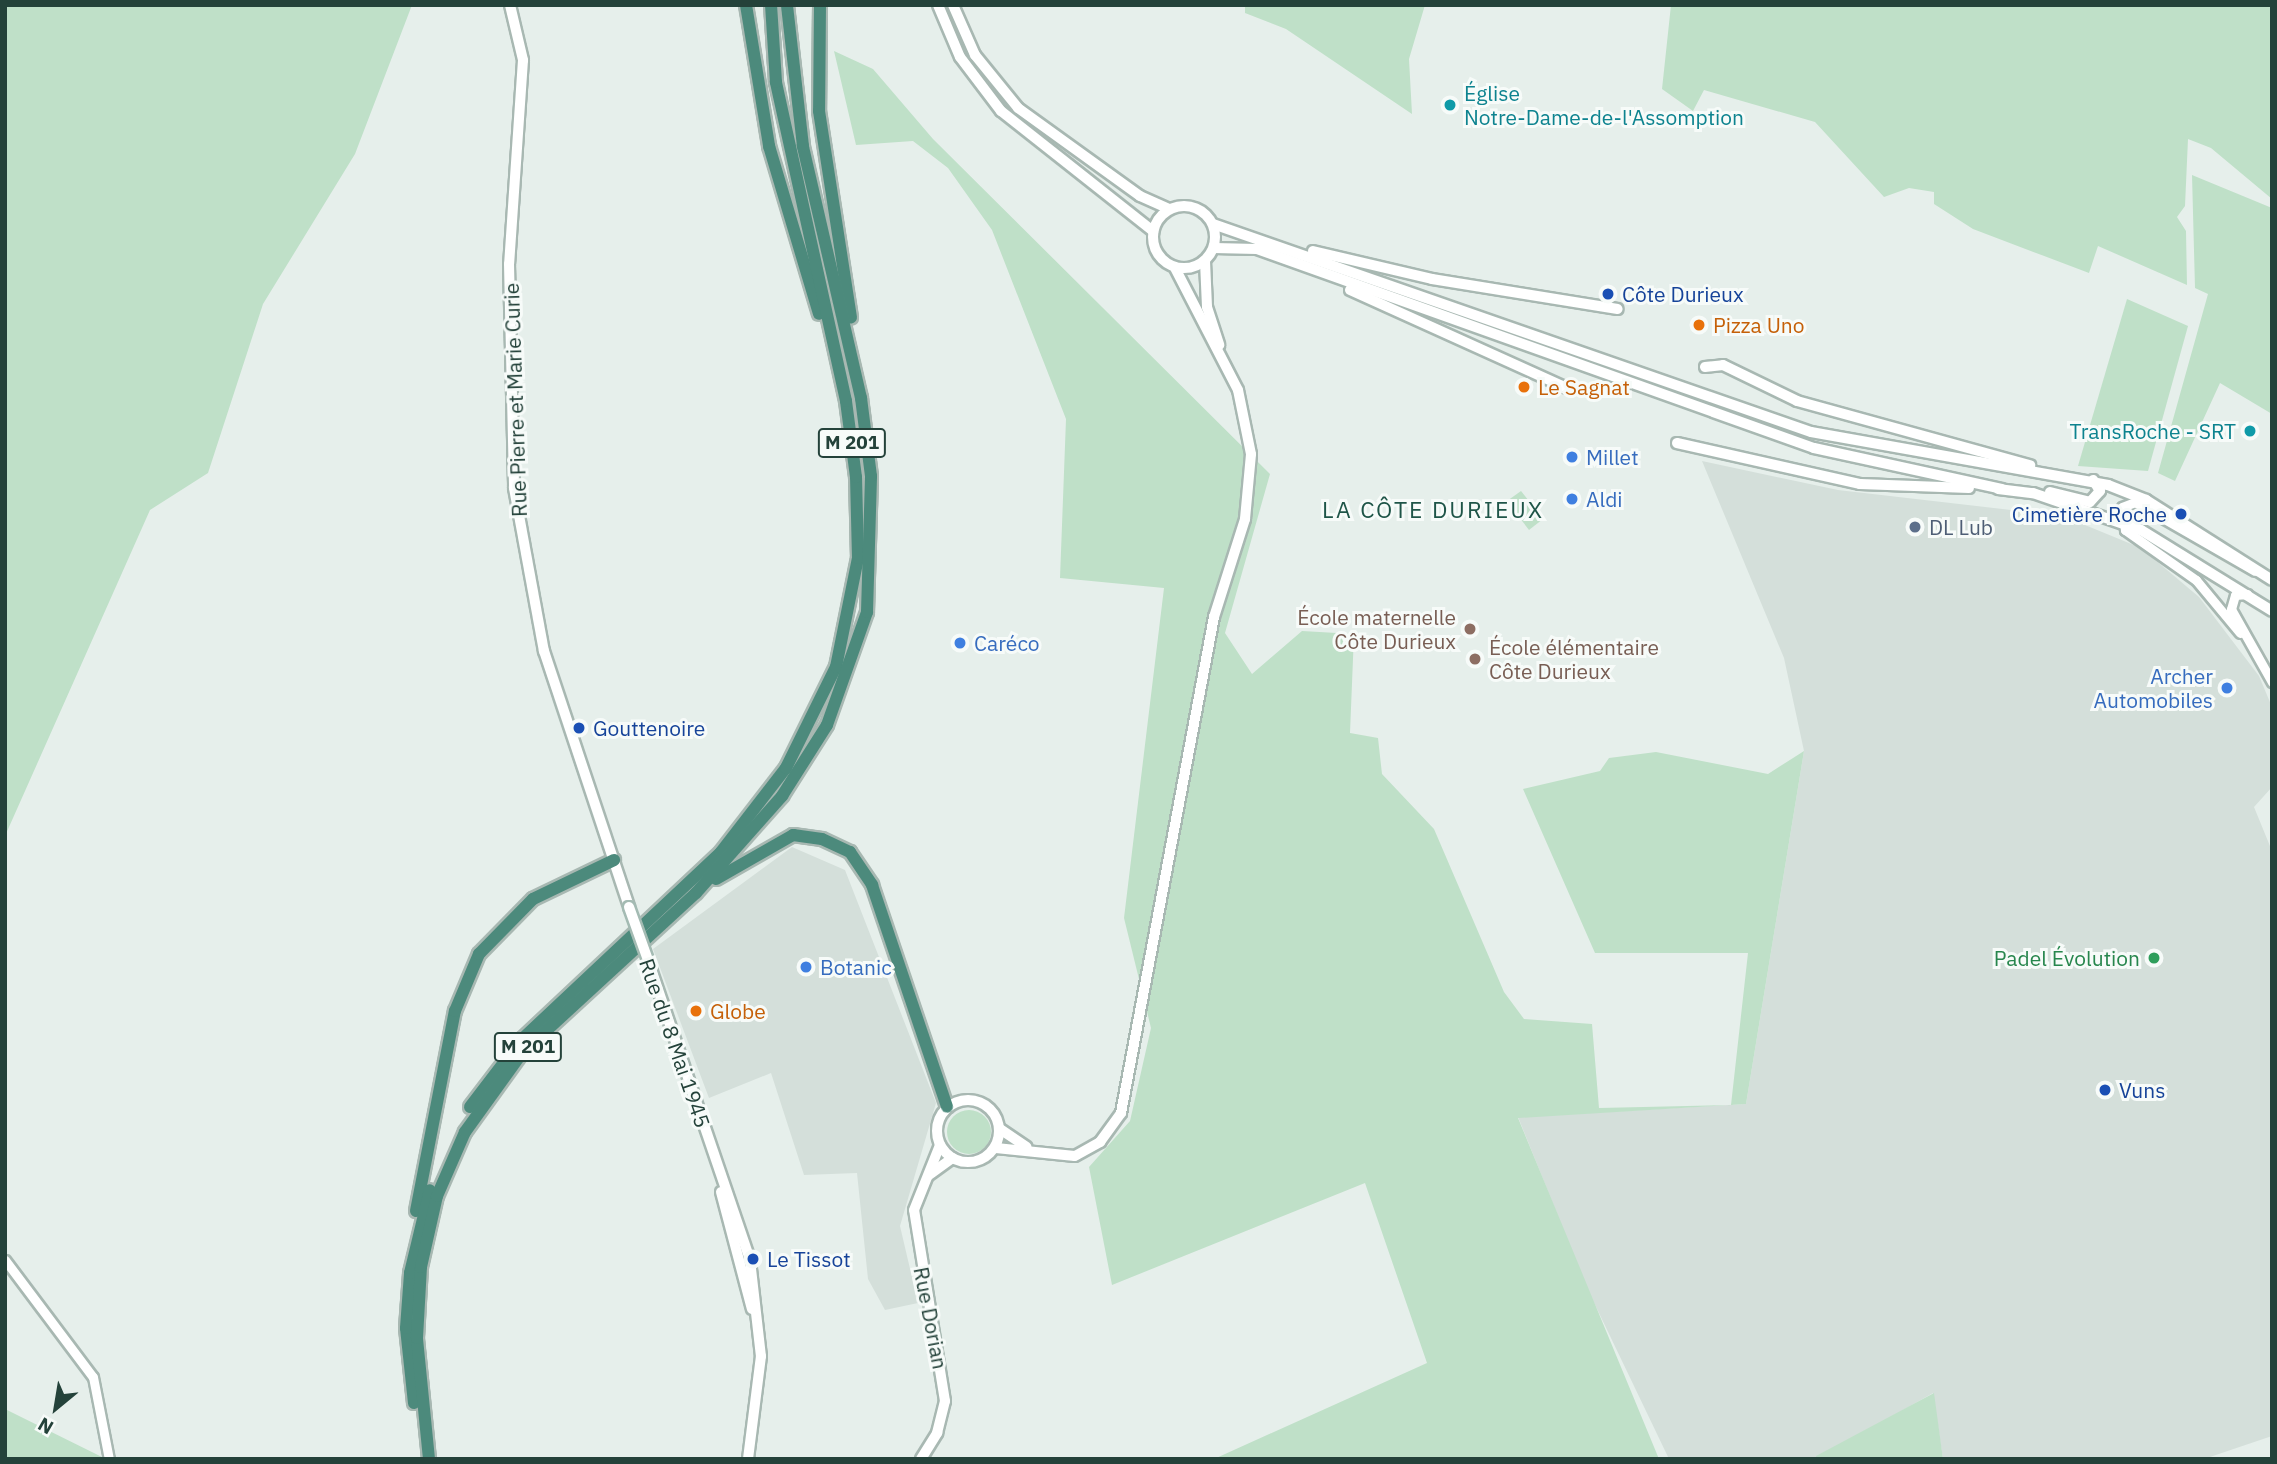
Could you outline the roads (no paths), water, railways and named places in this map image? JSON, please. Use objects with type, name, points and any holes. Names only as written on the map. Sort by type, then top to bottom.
[{"type":"highway","points":[[746,5],[769,146],[846,401]]},
{"type":"highway","name":"M 201","points":[[421,1459],[406,1328],[410,1273],[446,1152],[496,1069],[721,852],[814,720],[846,631],[858,558],[846,401],[776,82],[771,5]]},
{"type":"highway","name":"M 201","points":[[429,1459],[417,1303],[426,1234],[450,1163],[483,1102],[522,1052],[696,894],[782,796],[827,725],[849,676],[873,559],[861,398],[803,146],[787,5]]},
{"type":"highway","points":[[820,5],[819,111],[861,398]]},
{"type":"highway","points":[[696,894],[793,835],[822,839],[850,852],[872,885],[920,1042],[947,1107]]},
{"type":"highway","points":[[410,1273],[438,1090],[464,983],[514,913],[614,860]]},
{"type":"main road","name":"Rue Pierre et Marie Curie","points":[[510,5],[523,60],[509,264],[514,488],[531,601],[629,906]]},
{"type":"main road","points":[[938,5],[960,57],[1001,111],[1153,231]]},
{"type":"main road","points":[[953,5],[983,67],[1023,113],[1140,196],[1169,209],[1192,206],[1213,224],[1283,244],[1432,279],[1618,309]]},
{"type":"main road","points":[[1169,209],[1153,231],[1155,249],[1175,268],[1225,362]]},
{"type":"main road","points":[[1037,1152],[1000,1129],[982,1103],[966,1100],[947,1107],[938,1121],[940,1145],[952,1158],[977,1161],[996,1149],[1075,1156],[1089,1150],[1112,1129],[1128,1090],[1214,617],[1250,485],[1246,421],[1207,307],[1205,261],[1214,248],[1213,224]]},
{"type":"main road","points":[[1283,244],[1811,432],[2093,480],[2146,500],[2272,580]]},
{"type":"main road","points":[[1214,248],[1247,246],[1741,425],[1894,469],[2033,493],[2123,526],[2248,594],[2272,611]]},
{"type":"main road","points":[[1283,260],[1567,388]]},
{"type":"main road","points":[[1175,268],[1205,261]]},
{"type":"main road","points":[[1705,367],[1723,365],[1797,401],[2053,473]]},
{"type":"main road","points":[[1677,443],[1860,484],[2034,488],[2090,502],[2100,491],[2093,480]]},
{"type":"main road","name":"Rue du 8 Mai 1945","points":[[629,906],[755,1289],[761,1356],[748,1459]]},
{"type":"main road","points":[[996,1149],[1000,1129]]},
{"type":"main road","name":"Rue Dorian","points":[[921,1459],[937,1433],[945,1401],[914,1227],[917,1196],[940,1145]]},
{"type":"main road","points":[[928,1175],[952,1158]]},
{"type":"street","points":[[2260,573],[2239,567],[2135,502],[2124,503],[2123,526],[2190,574],[2240,633],[2272,682]]},
{"type":"street","points":[[2240,633],[2231,601],[2248,594]]},
{"type":"street","points":[[5,1260],[93,1377],[109,1459]]},
{"type":"place","name":"Église Notre-Dame-de-l'Assomption","points":[[1450,105]]},
{"type":"place","name":"Côte Durieux","points":[[1608,294]]},
{"type":"place","name":"Pizza Uno","points":[[1699,325]]},
{"type":"place","name":"Le Sagnat","points":[[1524,387]]},
{"type":"place","name":"TransRoche - SRT","points":[[2250,431]]},
{"type":"place","name":"Millet","points":[[1572,457]]},
{"type":"place","name":"Aldi","points":[[1572,499]]},
{"type":"place","name":"Cimetière Roche","points":[[2181,514]]},
{"type":"place","name":"DL Lub","points":[[1915,527]]},
{"type":"place","name":"École maternelle Côte Durieux","points":[[1470,629]]},
{"type":"place","name":"Caréco","points":[[960,643]]},
{"type":"place","name":"École élémentaire Côte Durieux","points":[[1475,659]]},
{"type":"place","name":"Archer Automobiles","points":[[2227,688]]},
{"type":"place","name":"Gouttenoire","points":[[579,728]]},
{"type":"place","name":"Padel Évolution","points":[[2154,958]]},
{"type":"place","name":"Botanic","points":[[806,967]]},
{"type":"place","name":"Globe","points":[[696,1011]]},
{"type":"place","name":"Vuns","points":[[2105,1090]]},
{"type":"place","name":"Le Tissot","points":[[753,1259]]},
{"type":"district","name":"LA CÔTE DURIEUX","points":[[1433,509]]}]
